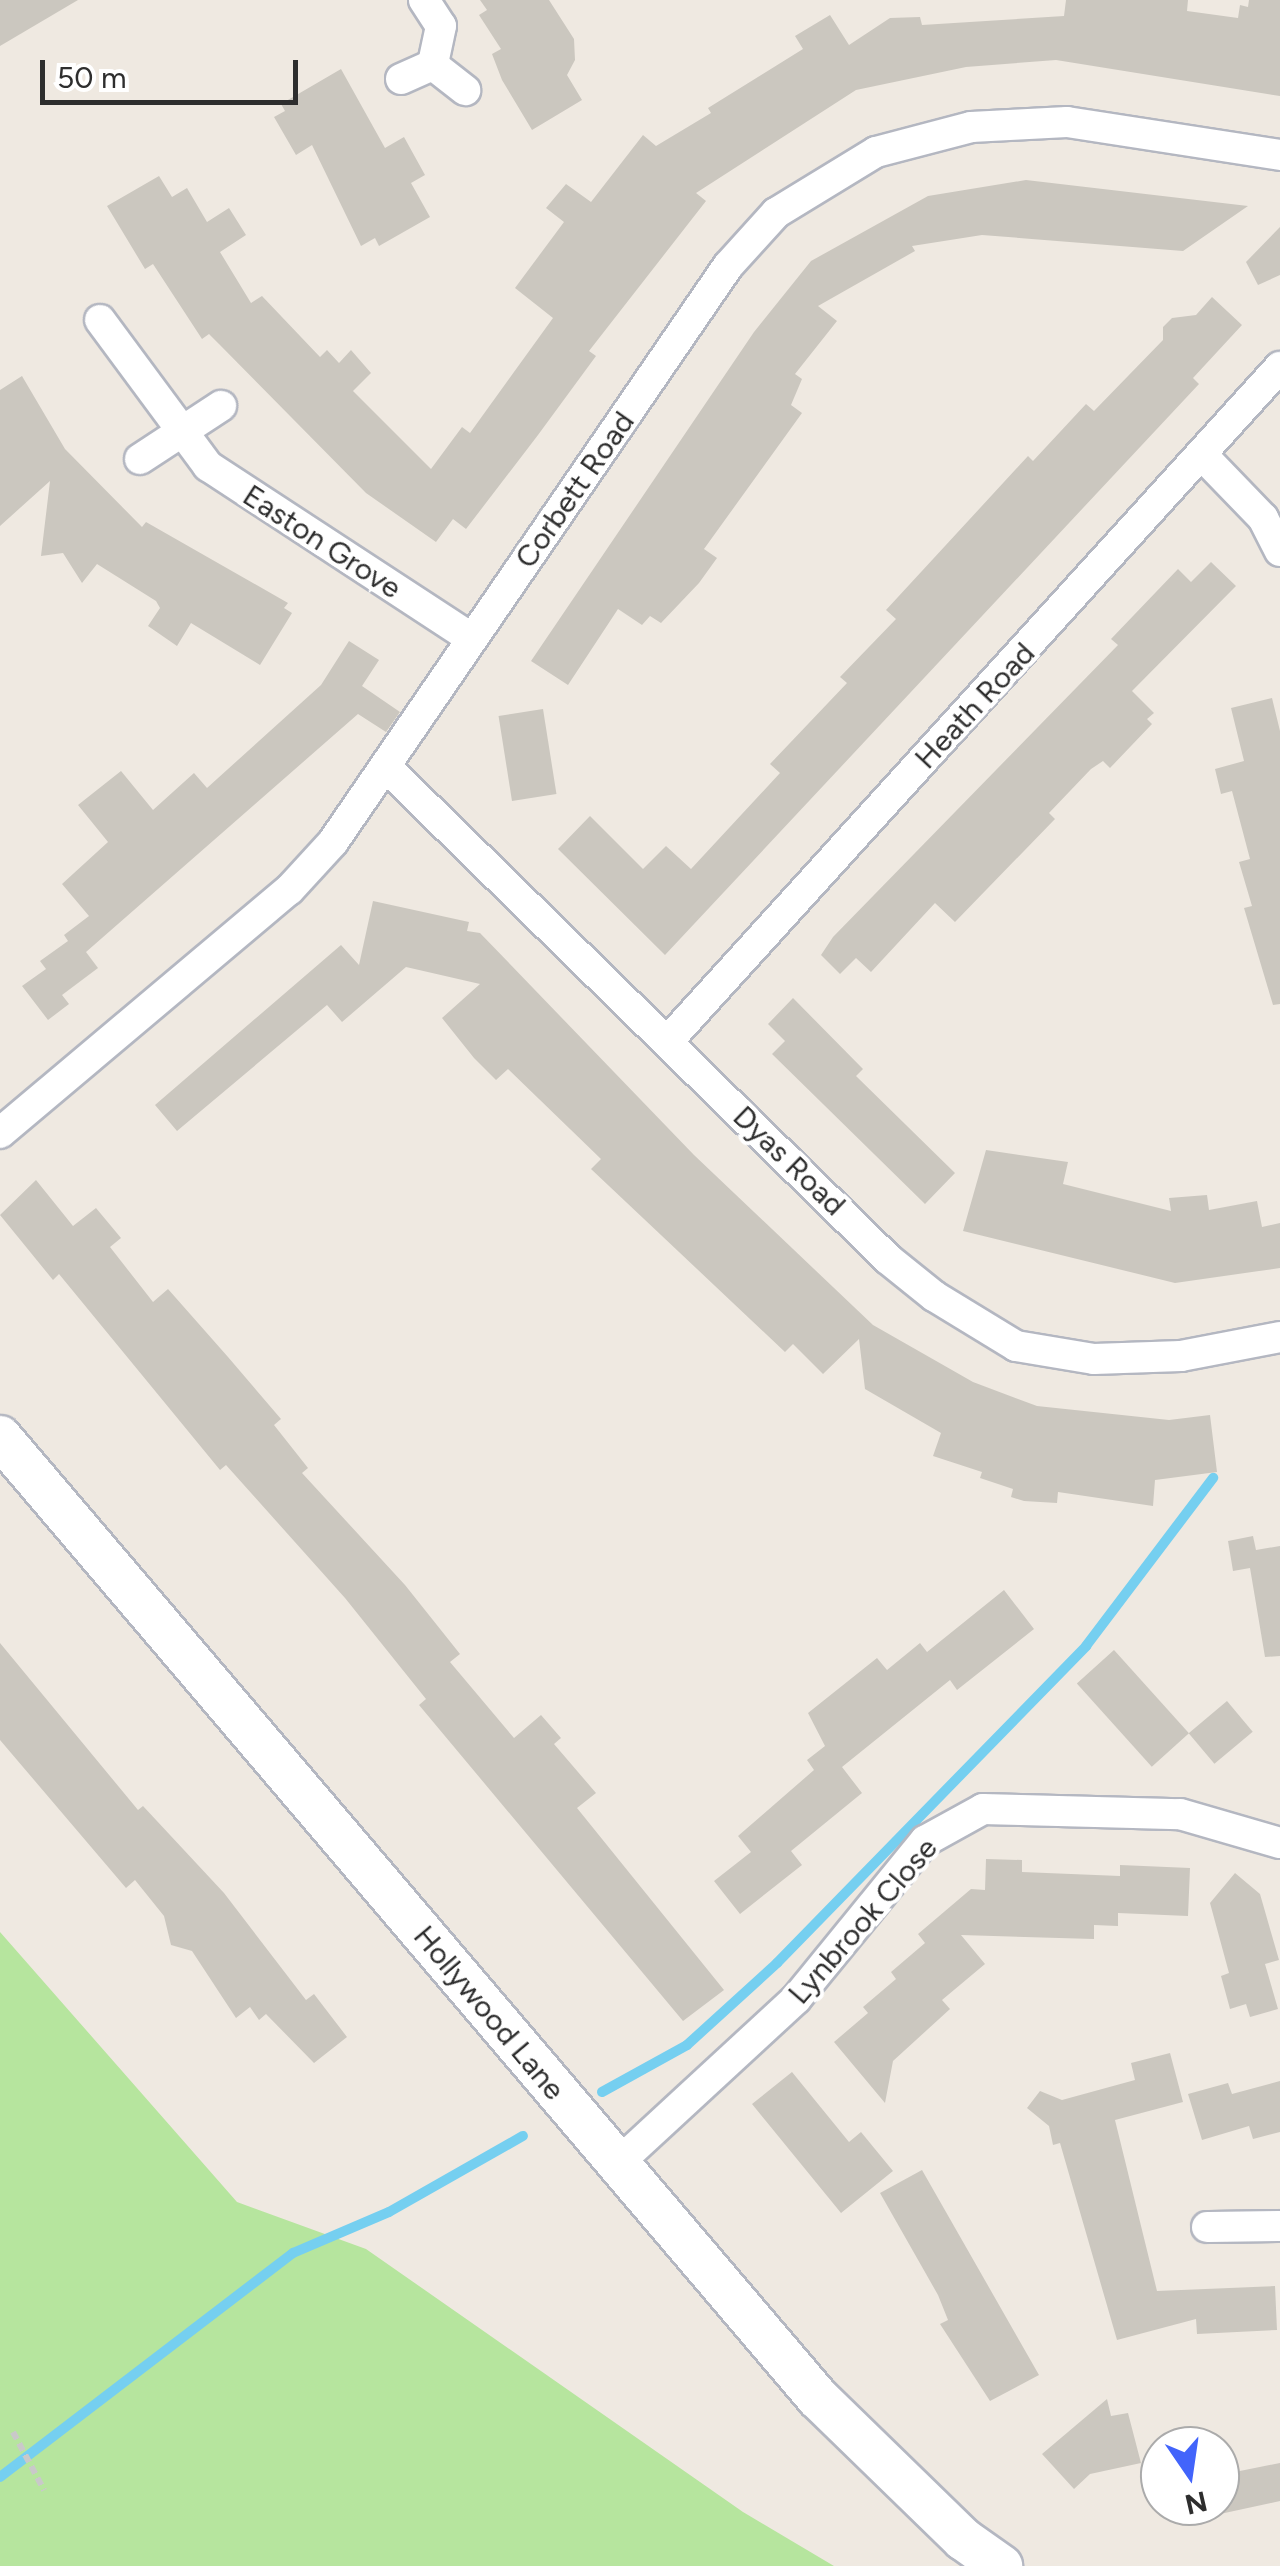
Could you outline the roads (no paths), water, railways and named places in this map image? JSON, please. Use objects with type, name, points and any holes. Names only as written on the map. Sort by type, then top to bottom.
[{"type":"street","points":[[424,0],[441,26],[434,65]]},
{"type":"street","points":[[400,80],[434,65]]},
{"type":"street","points":[[434,65],[465,90]]},
{"type":"street","name":"Corbett Road","points":[[0,1133],[289,890],[388,769],[470,638],[728,266],[776,213],[823,178],[922,136],[1067,122],[1280,155]]},
{"type":"street","name":"Easton Grove","points":[[100,320],[182,436],[208,466],[470,638]]},
{"type":"street","name":"Heath Road","points":[[667,1042],[1204,457],[1280,368]]},
{"type":"street","points":[[140,459],[182,436],[221,406]]},
{"type":"street","points":[[1204,457],[1263,518],[1280,551]]},
{"type":"street","name":"Dyas Road","points":[[388,769],[888,1260],[1016,1346],[1094,1359],[1181,1356],[1280,1337]]},
{"type":"street","name":"Hollywood Lane","points":[[0,1437],[616,2165],[818,2397],[963,2539],[1001,2566]]},
{"type":"street","name":"Lynbrook Close","points":[[616,2165],[796,1999],[925,1841],[983,1809],[1180,1814],[1280,1844]]},
{"type":"street","points":[[1208,2227],[1280,2226]]},
{"type":"waterway","points":[[602,2092],[687,2045],[777,1963],[1086,1646],[1213,1478]]},
{"type":"waterway","points":[[0,2477],[293,2253],[389,2212],[523,2136]]}]
